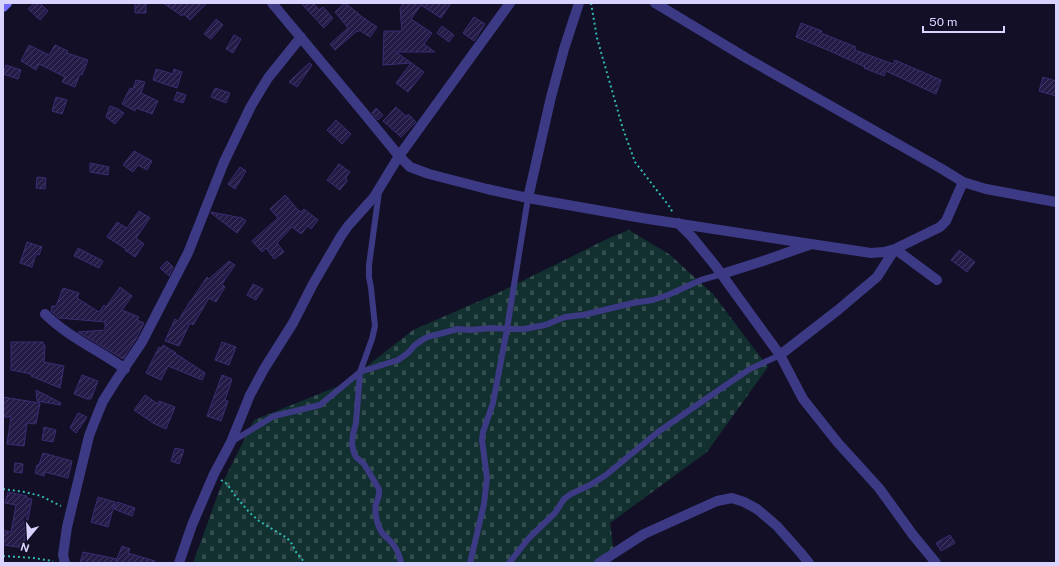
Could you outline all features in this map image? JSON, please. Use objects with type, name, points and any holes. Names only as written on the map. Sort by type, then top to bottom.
[{"type":"main road","points":[[3,8],[7,3]]},
{"type":"street","points":[[272,3],[398,156],[410,167],[429,174],[528,198],[871,253],[895,249],[944,224],[963,182]]},
{"type":"street","points":[[179,563],[192,525],[214,474],[231,442],[250,395],[264,369],[293,323],[313,284],[348,226],[367,206],[380,188],[398,156],[510,3]]},
{"type":"street","points":[[528,198],[551,96],[579,3]]},
{"type":"street","points":[[655,3],[748,59],[963,182],[986,189],[1056,202]]},
{"type":"street","points":[[65,563],[63,555],[67,526],[89,436],[103,401],[142,342],[188,253],[224,162],[251,106],[268,78],[301,37]]},
{"type":"street","points":[[678,223],[692,237],[722,274],[780,355],[803,399],[838,443],[879,488],[913,535],[936,563]]},
{"type":"street","points":[[722,274],[763,262],[811,244]]},
{"type":"street","points":[[895,249],[937,280]]},
{"type":"street","points":[[780,355],[838,310],[877,277],[895,249]]},
{"type":"street","points":[[45,314],[66,331],[125,369]]},
{"type":"street","points":[[599,563],[644,534],[717,501],[732,498],[757,509],[777,526],[809,563]]},
{"type":"lane","points":[[380,188],[369,265],[375,326],[360,372],[356,423],[352,444],[356,457],[364,464],[379,489],[380,493],[375,508],[380,530],[392,543],[401,557],[402,563]]},
{"type":"lane","points":[[470,563],[484,504],[487,478],[482,440],[483,432],[493,403],[507,329],[528,198]]},
{"type":"lane","points":[[231,442],[274,416],[320,405],[360,372],[398,360],[408,353],[415,345],[430,336],[458,329],[531,328],[545,325],[565,317],[583,315],[633,303],[653,300],[701,280],[722,274]]},
{"type":"lane","points":[[509,563],[529,538],[556,513],[564,499],[571,494],[590,486],[658,432],[729,383],[750,370],[780,355]]},
{"type":"path","points":[[591,3],[597,38],[623,129],[635,162],[669,206],[678,223]]},
{"type":"path","points":[[214,474],[227,484],[236,497],[259,521],[287,538],[305,563]]},
{"type":"path","points":[[3,489],[42,496],[71,512]]},
{"type":"path","points":[[3,556],[34,558],[65,563]]},
{"type":"green space","points":[[629,230],[669,254],[713,294],[768,367],[707,452],[610,523],[614,552],[596,563],[193,563],[221,486],[254,420],[344,384],[413,330],[500,292],[611,237]]},
{"type":"building","points":[[34,3],[40,3],[48,11],[40,20],[28,9]]},
{"type":"building","points":[[135,3],[146,3],[146,13],[135,13]]},
{"type":"building","points":[[163,3],[207,3],[190,20],[184,14],[182,16]]},
{"type":"building","points":[[301,3],[313,3],[319,10],[323,7],[333,18],[324,28]]},
{"type":"building","points":[[345,3],[377,27],[370,37],[359,30],[358,32],[357,31],[335,50],[330,44],[348,28],[335,12]]},
{"type":"building","points":[[404,3],[451,3],[441,18],[421,5],[411,19],[432,33],[424,44],[435,52],[396,52],[424,72],[408,92],[396,83],[411,63],[383,65],[384,31],[402,31],[400,8]]},
{"type":"building","points":[[474,17],[485,24],[474,41],[463,33]]},
{"type":"building","points":[[216,19],[223,25],[211,39],[204,34]]},
{"type":"building","points":[[801,23],[856,47],[855,50],[893,64],[895,60],[941,80],[936,94],[886,71],[884,76],[864,68],[865,67],[796,37]]},
{"type":"building","points":[[442,26],[454,35],[449,42],[437,33]]},
{"type":"building","points":[[234,35],[241,39],[233,53],[226,49]]},
{"type":"building","points":[[29,45],[49,55],[55,45],[68,51],[67,53],[88,60],[75,87],[62,82],[65,77],[39,64],[36,70],[21,61]]},
{"type":"building","points":[[309,63],[312,65],[297,87],[289,82]]},
{"type":"building","points":[[6,65],[21,70],[18,79],[3,74]]},
{"type":"building","points":[[156,69],[173,74],[174,69],[182,72],[177,88],[153,80]]},
{"type":"building","points":[[1043,77],[1056,81],[1056,96],[1039,91]]},
{"type":"building","points":[[136,80],[145,82],[141,93],[158,101],[152,114],[136,108],[135,111],[122,104],[130,88],[133,89]]},
{"type":"building","points":[[215,88],[230,93],[226,103],[211,97]]},
{"type":"building","points":[[177,92],[186,95],[183,103],[174,100]]},
{"type":"building","points":[[56,97],[67,100],[62,114],[52,111]]},
{"type":"building","points":[[110,106],[124,113],[115,124],[106,117]]},
{"type":"building","points":[[396,107],[407,117],[408,114],[416,122],[401,137],[383,121]]},
{"type":"building","points":[[376,108],[383,115],[378,120],[372,113]]},
{"type":"building","points":[[336,120],[351,134],[342,144],[327,130]]},
{"type":"building","points":[[134,151],[152,161],[147,170],[138,165],[133,172],[123,165]]},
{"type":"building","points":[[90,163],[109,167],[108,175],[90,172]]},
{"type":"building","points":[[339,164],[350,172],[346,177],[347,181],[340,190],[327,180]]},
{"type":"building","points":[[240,167],[246,171],[235,189],[228,184]]},
{"type":"building","points":[[37,177],[46,178],[45,189],[36,188]]},
{"type":"building","points":[[285,195],[299,211],[301,212],[304,209],[318,220],[311,229],[308,226],[301,234],[292,227],[277,243],[284,252],[274,259],[266,248],[262,252],[252,241],[278,218],[270,209]]},
{"type":"building","points":[[139,211],[150,218],[136,238],[144,244],[135,257],[125,250],[126,249],[107,237],[117,222],[127,228]]},
{"type":"building","points":[[211,212],[242,218],[246,221],[237,233]]},
{"type":"building","points":[[27,242],[42,247],[39,255],[36,254],[32,267],[20,263]]},
{"type":"building","points":[[78,248],[103,261],[99,268],[74,256]]},
{"type":"building","points":[[959,250],[975,262],[967,272],[951,260]]},
{"type":"building","points":[[167,261],[173,267],[169,276],[160,268]]},
{"type":"building","points":[[229,261],[235,265],[222,284],[225,287],[216,302],[209,298],[193,325],[190,323],[179,346],[165,341],[175,319],[178,321],[207,277],[209,279]]},
{"type":"building","points":[[253,284],[263,289],[256,300],[247,295]]},
{"type":"building","points":[[120,287],[132,296],[122,310],[139,317],[137,320],[144,323],[123,359],[78,332],[105,330],[105,322],[59,318],[51,311],[52,306],[56,306],[63,288],[79,293],[77,298],[99,312],[104,305],[106,307]]},
{"type":"building","points":[[11,342],[43,342],[45,345],[44,362],[64,366],[60,388],[31,376],[31,374],[11,370]]},
{"type":"building","points":[[222,342],[236,347],[229,365],[215,360]]},
{"type":"building","points":[[163,345],[205,373],[202,380],[168,366],[161,380],[146,373],[159,347],[162,348]]},
{"type":"building","points":[[82,375],[98,381],[91,399],[74,394]]},
{"type":"building","points":[[222,375],[232,379],[225,400],[228,401],[221,421],[207,416]]},
{"type":"building","points":[[36,390],[61,403],[60,405],[37,401]]},
{"type":"building","points":[[145,395],[158,404],[159,401],[175,407],[166,429],[153,423],[134,410]]},
{"type":"building","points":[[3,397],[40,403],[36,424],[27,423],[24,446],[7,444],[11,417],[3,417]]},
{"type":"building","points":[[78,413],[87,417],[76,433],[70,428]]},
{"type":"building","points":[[44,427],[56,430],[53,442],[42,440]]},
{"type":"building","points":[[175,448],[184,450],[179,464],[171,461]]},
{"type":"building","points":[[43,453],[72,461],[68,478],[45,472],[44,476],[35,473]]},
{"type":"building","points":[[15,463],[23,464],[22,473],[14,472]]},
{"type":"building","points":[[8,492],[27,496],[26,498],[32,499],[28,520],[25,520],[25,548],[3,545],[3,530],[11,532],[16,505],[5,503]]},
{"type":"building","points":[[98,497],[115,502],[108,527],[91,522]]},
{"type":"building","points":[[117,502],[135,508],[132,516],[114,509]]},
{"type":"building","points":[[950,535],[955,543],[941,551],[936,543]]},
{"type":"building","points":[[122,546],[130,549],[128,553],[155,561],[154,563],[80,563],[83,552],[117,559]]}]
